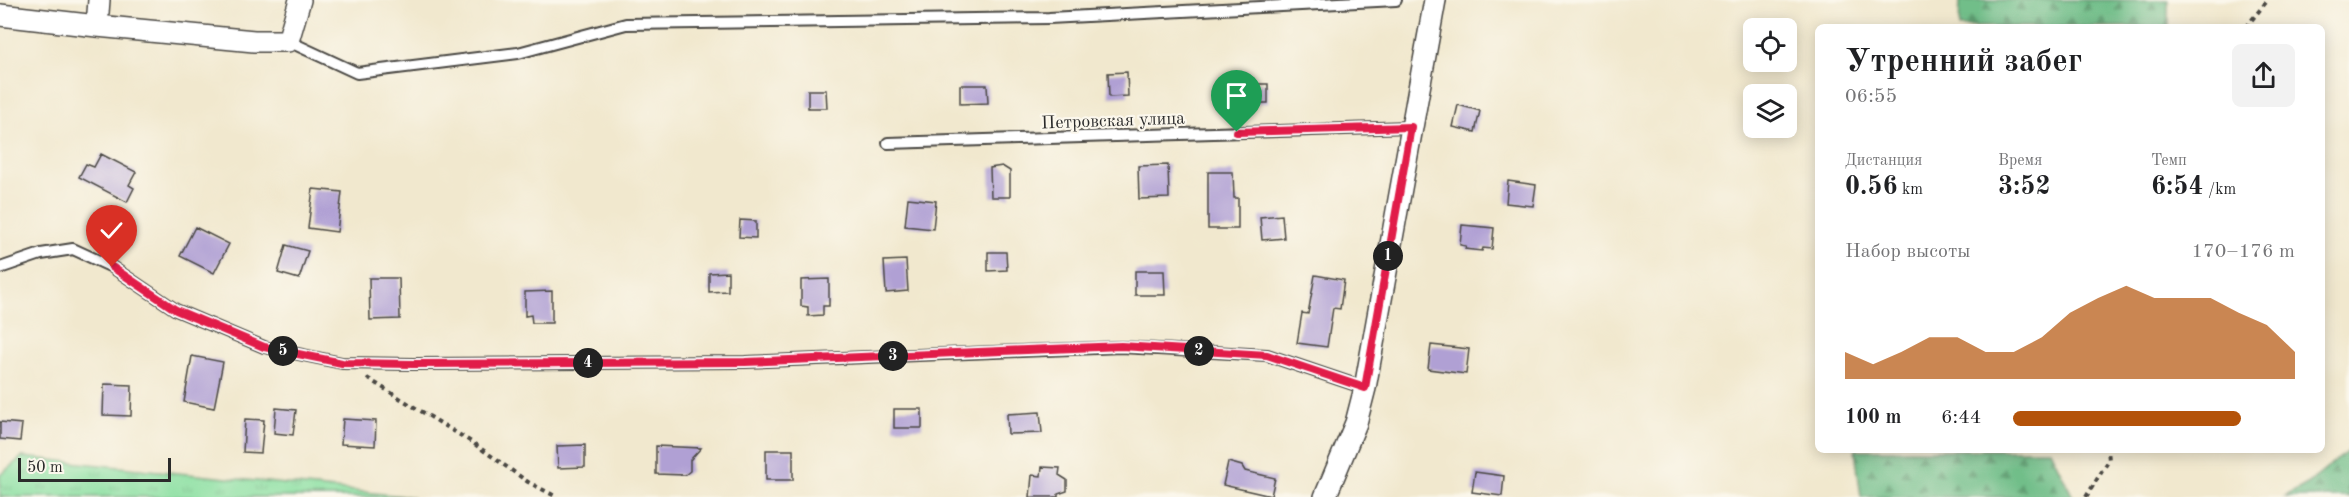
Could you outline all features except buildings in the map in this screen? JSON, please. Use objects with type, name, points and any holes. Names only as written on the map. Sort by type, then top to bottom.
[{"type":"street","points":[[98,26],[99,0]]},
{"type":"street","points":[[0,15],[254,41],[288,41],[300,0]]},
{"type":"street","points":[[1324,497],[1356,423],[1365,388],[1435,0]]},
{"type":"lane","points":[[288,41],[357,73],[518,53],[626,24],[1049,18],[1396,0]]},
{"type":"lane","name":"Петровская улица","points":[[888,144],[1411,127]]},
{"type":"lane","points":[[0,268],[40,254],[73,249],[112,267],[176,310],[264,347],[342,363],[745,362],[1121,346],[1267,355],[1365,388]]},
{"type":"path","points":[[2248,24],[2268,0]]},
{"type":"path","points":[[342,363],[473,443],[528,482],[557,497]]},
{"type":"path","points":[[2086,497],[2109,460],[2108,453]]},
{"type":"green space","points":[[1960,0],[2168,0],[2168,24],[1959,24]]},
{"type":"green space","points":[[2349,450],[2349,497],[2284,497],[2309,483]]},
{"type":"green space","points":[[1855,453],[2051,453],[2073,497],[1861,497]]},
{"type":"green space","points":[[22,457],[413,497],[0,497],[0,475]]},
{"type":"route","points":[[112,267],[176,310],[264,347],[342,363],[745,362],[1121,346],[1267,355],[1365,388],[1411,127],[1237,132]]}]
